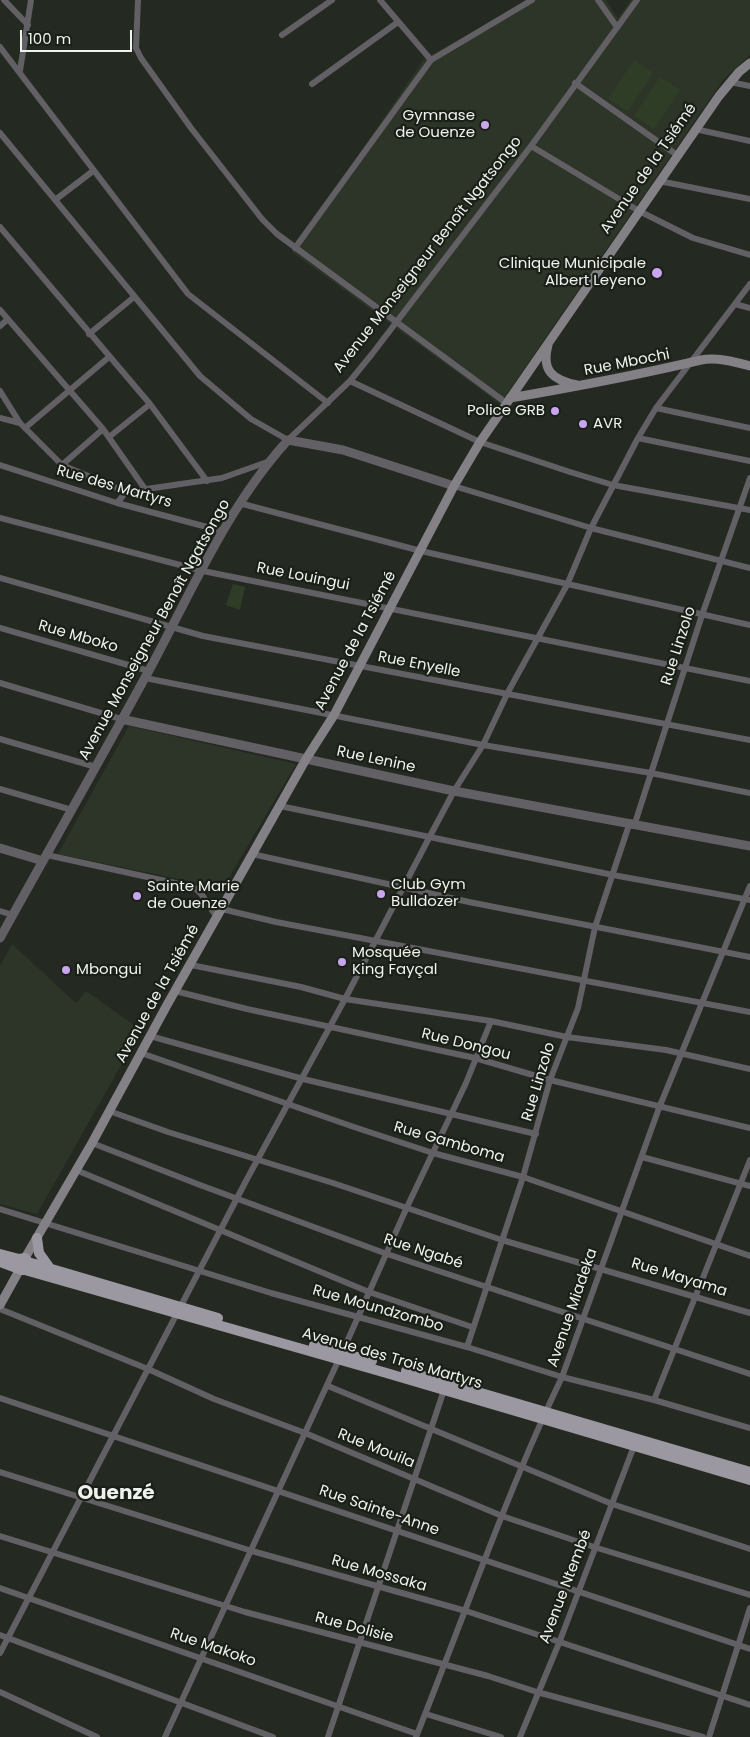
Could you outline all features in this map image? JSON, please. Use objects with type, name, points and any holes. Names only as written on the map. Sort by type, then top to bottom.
[{"type":"main road","name":"Avenue de la Tsiémé","points":[[0,1307],[45,1222],[92,1143],[252,854],[306,759],[334,715],[454,486],[480,442],[677,155],[730,82],[750,63]]},
{"type":"main road","points":[[550,338],[546,357],[549,371],[559,380],[582,386]]},
{"type":"main road","name":"Rue Mbochi","points":[[508,400],[691,364],[701,360],[750,366]]},
{"type":"main road","points":[[37,1238],[39,1253],[48,1267]]},
{"type":"main road","name":"Avenue des Trois Martyrs","points":[[0,1254],[22,1264],[544,1415],[750,1472]]},
{"type":"main road","name":"Avenue des Trois Martyrs","points":[[0,1262],[48,1267],[179,1309]]},
{"type":"main road","name":"Avenue des Trois Martyrs","points":[[341,1356],[444,1390],[544,1415],[634,1446],[750,1480]]},
{"type":"street","points":[[4,0],[28,25]]},
{"type":"street","points":[[20,71],[31,0]]},
{"type":"street","points":[[138,0],[136,48],[141,58],[191,128],[262,219],[295,248],[508,400]]},
{"type":"street","points":[[282,35],[332,0]]},
{"type":"street","points":[[380,0],[431,60]]},
{"type":"street","points":[[295,248],[431,60],[532,0]]},
{"type":"street","points":[[598,0],[617,26]]},
{"type":"street","name":"Avenue Monseigneur Benoît Ngatsongo","points":[[0,938],[147,674],[222,530],[239,503],[288,440],[350,381],[398,322],[531,146],[637,0]]},
{"type":"street","points":[[312,84],[398,22]]},
{"type":"street","points":[[0,46],[92,171],[188,294],[328,403]]},
{"type":"street","points":[[730,82],[750,86]]},
{"type":"street","points":[[575,83],[677,155]]},
{"type":"street","points":[[696,129],[750,142]]},
{"type":"street","points":[[0,133],[134,297],[207,382],[251,419],[288,440],[343,450],[591,528],[750,568]]},
{"type":"street","points":[[531,146],[639,211],[693,238],[750,255]]},
{"type":"street","points":[[55,200],[92,171]]},
{"type":"street","points":[[659,181],[750,199]]},
{"type":"street","points":[[0,227],[150,404],[207,481]]},
{"type":"street","points":[[0,1653],[179,1309],[303,1079],[328,1027],[376,941],[454,791],[483,745],[508,692],[567,585],[591,528],[638,438],[656,408],[750,284]]},
{"type":"street","points":[[89,334],[134,297]]},
{"type":"street","points":[[735,304],[750,308]]},
{"type":"street","points":[[0,310],[103,429],[145,489]]},
{"type":"street","points":[[0,326],[8,319]]},
{"type":"street","points":[[25,428],[109,356]]},
{"type":"street","points":[[350,381],[480,442],[613,485],[750,510]]},
{"type":"street","points":[[0,391],[20,423],[62,465],[126,492],[222,478],[270,461]]},
{"type":"street","points":[[109,437],[150,404]]},
{"type":"street","points":[[656,408],[750,428]]},
{"type":"street","points":[[0,418],[20,423]]},
{"type":"street","points":[[62,465],[103,429]]},
{"type":"street","points":[[638,438],[750,461]]},
{"type":"street","name":"Rue des Martyrs","points":[[0,465],[118,502],[222,530]]},
{"type":"street","name":"Rue Linzolo","points":[[467,1347],[523,1177],[550,1080],[578,1008],[595,926],[652,773],[702,615],[750,478]]},
{"type":"street","points":[[118,502],[126,492]]},
{"type":"street","points":[[239,503],[421,551],[750,625]]},
{"type":"street","name":"Rue Louingui","points":[[0,518],[202,571],[750,681]]},
{"type":"street","name":"Rue Enyelle","points":[[0,578],[203,636],[358,666],[508,692],[750,740]]},
{"type":"street","name":"Rue Mboko","points":[[0,628],[147,674],[483,745],[652,773],[750,793]]},
{"type":"street","name":"Rue Lenine","points":[[0,683],[121,719],[454,791],[750,846]]},
{"type":"street","points":[[0,739],[96,767]]},
{"type":"street","points":[[0,789],[72,810]]},
{"type":"street","points":[[280,806],[429,838],[747,900]]},
{"type":"street","points":[[0,848],[193,887],[202,894],[208,908],[220,913],[750,1012]]},
{"type":"street","points":[[252,854],[402,888],[750,956]]},
{"type":"street","name":"Avenue Miadeka","points":[[416,1736],[446,1665],[484,1559],[544,1415],[562,1377],[658,1108],[704,1003],[723,951],[747,900],[750,886]]},
{"type":"street","points":[[0,911],[13,915]]},
{"type":"street","points":[[191,965],[301,987],[345,999],[567,1036],[604,1040],[750,1069]]},
{"type":"street","name":"Rue Dongou","points":[[175,991],[328,1027],[475,1058],[658,1108],[670,1108],[750,1128]]},
{"type":"street","points":[[165,1737],[328,1386],[491,1022]]},
{"type":"street","points":[[150,1036],[303,1079],[536,1134]]},
{"type":"street","name":"Rue Gamboma","points":[[141,1053],[288,1105],[433,1153],[523,1177],[750,1256]]},
{"type":"street","name":"Rue Mayama","points":[[109,1111],[258,1161],[407,1207],[502,1240],[601,1267],[750,1312]]},
{"type":"street","name":"Rue Ngabé","points":[[92,1143],[387,1254],[750,1374]]},
{"type":"street","points":[[642,1157],[750,1186]]},
{"type":"street","points":[[654,1400],[750,1160]]},
{"type":"street","points":[[76,1170],[369,1292],[472,1328]]},
{"type":"street","name":"Rue Moundzombo","points":[[0,1209],[200,1271],[467,1347],[562,1377],[654,1400],[750,1428]]},
{"type":"street","name":"Rue Mouila","points":[[0,1307],[214,1399],[305,1433],[502,1516],[594,1547],[750,1594]]},
{"type":"street","points":[[328,1386],[612,1504],[750,1549]]},
{"type":"street","points":[[328,1737],[444,1390]]},
{"type":"street","name":"Rue Sainte-Anne","points":[[0,1398],[750,1649]]},
{"type":"street","name":"Avenue Ntembé","points":[[520,1737],[537,1692],[559,1643],[634,1446]]},
{"type":"street","name":"Rue Mossaka","points":[[0,1472],[252,1551],[466,1612],[750,1705]]},
{"type":"street","name":"Rue Dolisie","points":[[0,1536],[226,1606],[702,1737]]},
{"type":"street","name":"Rue Makoko","points":[[0,1588],[201,1657],[416,1736]]},
{"type":"street","points":[[709,1737],[750,1608]]},
{"type":"street","points":[[0,1635],[273,1737]]},
{"type":"street","points":[[0,1692],[97,1737]]},
{"type":"street","points":[[426,1714],[501,1737]]},
{"type":"shaded area","points":[[529,0],[606,0],[618,18],[631,0],[750,0],[750,55],[723,80],[500,404],[292,252],[424,59]]},
{"type":"shaded area","points":[[634,60],[653,73],[628,111],[608,99]]},
{"type":"shaded area","points":[[660,77],[680,90],[654,129],[634,116]]},
{"type":"shaded area","points":[[233,584],[245,587],[240,610],[226,605]]},
{"type":"shaded area","points":[[129,726],[296,764],[223,888],[58,854]]},
{"type":"shaded area","points":[[12,944],[76,1003],[86,991],[141,1030],[37,1214],[0,1204],[0,966]]},
{"type":"place","name":"Gymnase de Ouenze","points":[[485,125]]},
{"type":"place","name":"Clinique Municipale Albert Leyeno","points":[[657,273]]},
{"type":"place","name":"Police GRB","points":[[555,411]]},
{"type":"place","name":"AVR","points":[[583,424]]},
{"type":"place","name":"Club Gym Bulldozer","points":[[381,894]]},
{"type":"place","name":"Sainte Marie de Ouenze","points":[[137,896]]},
{"type":"place","name":"Mosquée King Fayçal","points":[[342,962]]},
{"type":"place","name":"Mbongui","points":[[66,970]]},
{"type":"district","name":"Ouenzé","points":[[116,1494]]}]
